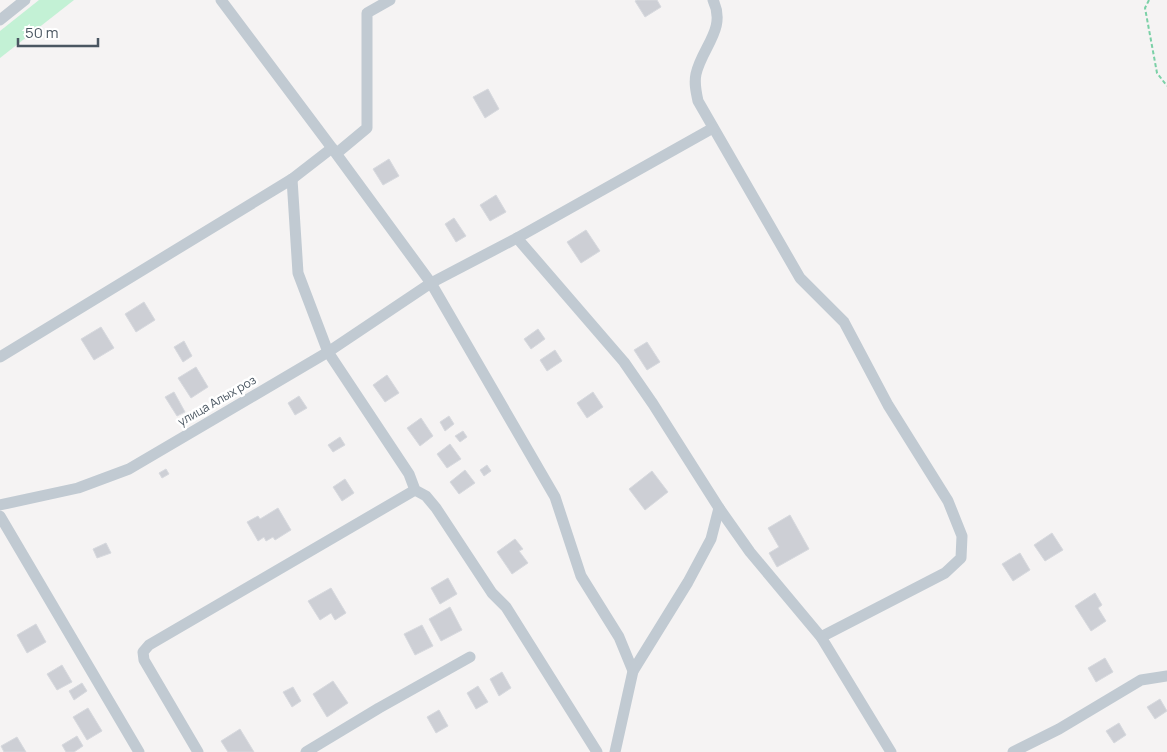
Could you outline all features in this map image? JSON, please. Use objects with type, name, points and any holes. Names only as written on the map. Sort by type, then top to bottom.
[{"type":"street","points":[[0,20],[25,0]]},
{"type":"street","points":[[221,0],[335,150],[431,283],[555,497],[581,576],[619,637],[633,671]]},
{"type":"street","points":[[0,357],[292,179],[367,128],[367,13],[390,0]]},
{"type":"street","points":[[713,0],[718,10],[718,25],[696,74],[695,88],[698,101],[800,278],[844,322],[888,405],[948,501],[962,536],[961,558],[944,573],[820,638]]},
{"type":"street","name":"улица Алых роз","points":[[0,505],[78,488],[129,469],[328,352],[431,283],[517,238],[713,128]]},
{"type":"street","points":[[292,179],[298,273],[328,352],[409,474],[415,490],[426,496],[436,508],[492,593],[506,607],[597,752]]},
{"type":"street","points":[[517,238],[624,362],[719,508],[750,552],[820,638],[891,752]]},
{"type":"street","points":[[198,752],[144,660],[143,652],[149,645],[415,490]]},
{"type":"street","points":[[615,752],[633,671],[688,582],[711,539],[719,508]]},
{"type":"street","points":[[0,516],[139,752]]},
{"type":"street","points":[[306,752],[470,657]]},
{"type":"street","points":[[1013,752],[1059,729],[1141,680],[1167,676]]},
{"type":"path","points":[[1149,0],[1145,8],[1157,73],[1167,86]]},
{"type":"green space","points":[[39,0],[74,0],[0,58],[0,31]]},
{"type":"building","points":[[657,0],[661,7],[645,17],[635,1]]},
{"type":"building","points":[[488,89],[499,109],[485,118],[473,97]]},
{"type":"building","points":[[389,159],[399,176],[383,185],[373,169]]},
{"type":"building","points":[[496,195],[506,212],[490,221],[480,205]]},
{"type":"building","points":[[454,218],[466,236],[456,242],[445,224]]},
{"type":"building","points":[[586,230],[600,251],[581,263],[567,242]]},
{"type":"building","points":[[144,302],[155,320],[136,332],[125,314]]},
{"type":"building","points":[[101,327],[114,348],[94,360],[81,339]]},
{"type":"building","points":[[538,329],[545,339],[531,349],[524,339]]},
{"type":"building","points":[[184,341],[192,356],[183,362],[174,347]]},
{"type":"building","points":[[647,342],[660,362],[647,370],[634,350]]},
{"type":"building","points":[[555,350],[562,361],[547,371],[540,360]]},
{"type":"building","points":[[196,367],[208,387],[191,398],[178,378]]},
{"type":"building","points":[[387,375],[399,393],[385,402],[373,385]]},
{"type":"building","points":[[174,392],[185,412],[177,416],[165,397]]},
{"type":"building","points":[[593,392],[603,407],[587,418],[577,403]]},
{"type":"building","points":[[299,396],[307,408],[295,415],[288,403]]},
{"type":"building","points":[[449,416],[454,424],[445,431],[440,422]]},
{"type":"building","points":[[421,418],[433,436],[420,446],[407,428]]},
{"type":"building","points":[[463,431],[467,437],[460,442],[455,436]]},
{"type":"building","points":[[340,437],[345,445],[333,452],[328,445]]},
{"type":"building","points":[[450,444],[461,459],[447,468],[437,454]]},
{"type":"building","points":[[487,465],[491,471],[484,476],[480,470]]},
{"type":"building","points":[[166,469],[169,474],[162,478],[159,473]]},
{"type":"building","points":[[465,470],[475,483],[459,494],[450,482]]},
{"type":"building","points":[[652,471],[668,492],[645,510],[629,489]]},
{"type":"building","points":[[345,479],[354,493],[342,501],[333,487]]},
{"type":"building","points":[[278,508],[291,530],[275,540],[273,537],[266,541],[264,537],[258,541],[247,522],[258,516],[260,519]]},
{"type":"building","points":[[790,515],[809,549],[777,567],[769,553],[779,547],[768,528]]},
{"type":"building","points":[[1052,533],[1063,550],[1045,561],[1034,545]]},
{"type":"building","points":[[515,539],[523,549],[519,551],[528,563],[512,574],[497,552]]},
{"type":"building","points":[[106,543],[111,553],[97,558],[93,549]]},
{"type":"building","points":[[1020,553],[1030,570],[1013,581],[1002,564]]},
{"type":"building","points":[[448,578],[457,594],[440,604],[431,588]]},
{"type":"building","points":[[331,588],[346,613],[335,620],[331,613],[320,620],[308,601]]},
{"type":"building","points":[[1095,593],[1102,605],[1098,608],[1106,621],[1091,631],[1075,606]]},
{"type":"building","points":[[450,607],[462,630],[441,641],[429,619]]},
{"type":"building","points":[[36,624],[46,642],[27,653],[17,635]]},
{"type":"building","points":[[422,625],[433,646],[415,655],[404,634]]},
{"type":"building","points":[[1105,658],[1113,672],[1096,682],[1088,668]]},
{"type":"building","points":[[62,665],[72,682],[57,690],[47,674]]},
{"type":"building","points":[[502,672],[511,688],[499,696],[490,679]]},
{"type":"building","points":[[333,681],[348,703],[327,717],[313,694]]},
{"type":"building","points":[[82,683],[87,691],[74,700],[69,691]]},
{"type":"building","points":[[478,686],[488,702],[476,709],[467,693]]},
{"type":"building","points":[[293,687],[301,701],[292,707],[283,692]]},
{"type":"building","points":[[1160,699],[1167,711],[1155,719],[1147,707]]},
{"type":"building","points":[[88,708],[102,731],[87,740],[73,717]]},
{"type":"building","points":[[439,710],[448,726],[436,733],[427,717]]},
{"type":"building","points":[[1119,723],[1126,735],[1114,743],[1106,731]]},
{"type":"building","points":[[240,729],[254,752],[228,752],[221,741]]},
{"type":"building","points":[[77,736],[83,746],[74,752],[66,752],[62,745]]},
{"type":"building","points":[[17,737],[26,752],[4,752],[1,746]]}]
